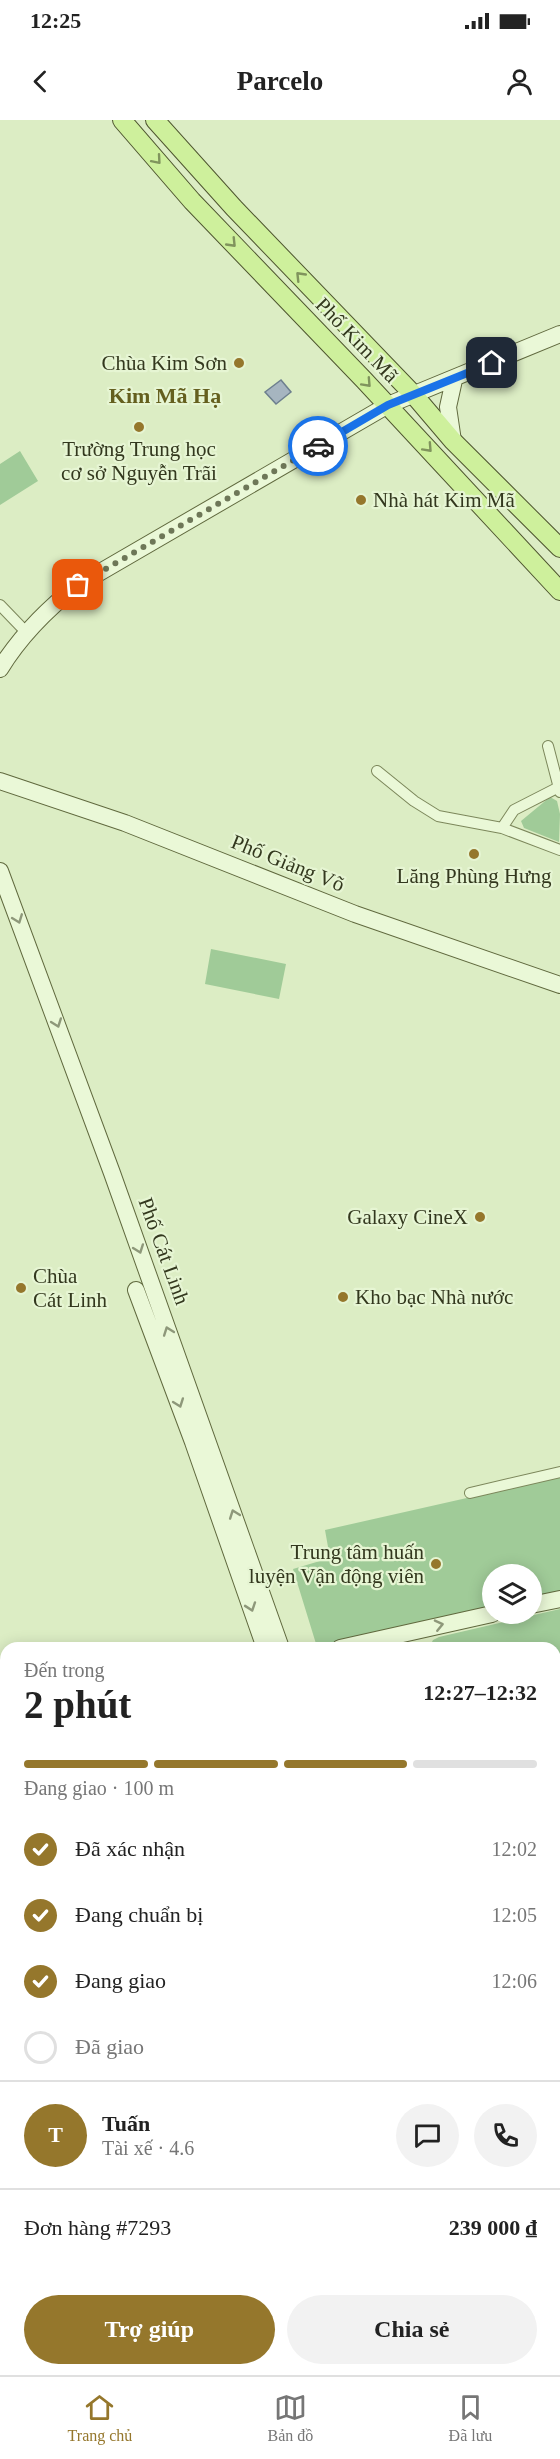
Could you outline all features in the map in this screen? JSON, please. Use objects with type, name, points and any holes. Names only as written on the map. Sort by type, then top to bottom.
[{"type":"main road","name":"Phố Kim Mã","points":[[122,120],[192,201],[388,405],[560,591]]},
{"type":"main road","name":"Phố Kim Mã","points":[[155,120],[412,394],[453,441],[560,548]]},
{"type":"main road","points":[[192,201],[211,182]]},
{"type":"street","points":[[0,669],[26,633],[78,585],[388,405],[454,380],[560,334]]},
{"type":"street","points":[[453,441],[448,407],[454,380]]},
{"type":"street","points":[[0,605],[26,633]]},
{"type":"street","points":[[502,828],[514,810],[559,789],[548,746]]},
{"type":"street","points":[[377,771],[414,801],[438,816],[502,828],[560,850]]},
{"type":"street","name":"Phố Giảng Võ","points":[[0,781],[125,823],[355,914],[560,985]]},
{"type":"street","name":"Phố Cát Linh","points":[[0,871],[144,1287],[279,1642]]},
{"type":"street","name":"Phố Cát Linh","points":[[144,1287],[177,1397],[264,1642]]},
{"type":"street","points":[[470,1493],[560,1472]]},
{"type":"street","points":[[542,1603],[560,1599]]},
{"type":"street","points":[[391,1642],[482,1617]]},
{"type":"green space","points":[[20,451],[38,481],[0,505],[0,464]]},
{"type":"green space","points":[[550,797],[557,801],[560,814],[559,842],[524,828],[521,821]]},
{"type":"green space","points":[[211,949],[286,964],[279,999],[205,984]]},
{"type":"green space","name":"Trung tâm huấn luyện Vận động viên","points":[[560,1477],[560,1592],[542,1596],[542,1564],[482,1564],[482,1609],[339,1642],[315,1642],[293,1569],[330,1558],[325,1530]]},
{"type":"green space","points":[[560,1609],[560,1642],[432,1642],[495,1624],[542,1624],[542,1613]]},
{"type":"shaded area","points":[[281,380],[291,392],[276,404],[265,392]]},
{"type":"way so far","points":[[78,585],[318,446]]},
{"type":"place","name":"Chùa Kim Sơn","points":[[239,363]]},
{"type":"place","name":"Trường Trung học cơ sở Nguyễn Trãi","points":[[139,427]]},
{"type":"place","name":"Nhà hát Kim Mã","points":[[361,500]]},
{"type":"place","name":"Lăng Phùng Hưng","points":[[474,854]]},
{"type":"place","name":"Galaxy CineX","points":[[480,1217]]},
{"type":"place","name":"Chùa Cát Linh","points":[[21,1288]]},
{"type":"place","name":"Kho bạc Nhà nước","points":[[343,1297]]},
{"type":"place","name":"Trung tâm huấn luyện Vận động viên","points":[[436,1564]]},
{"type":"district","name":"Kim Mã Hạ","points":[[165,395]]},
{"type":"route","points":[[318,446],[388,405],[492,363]]}]
